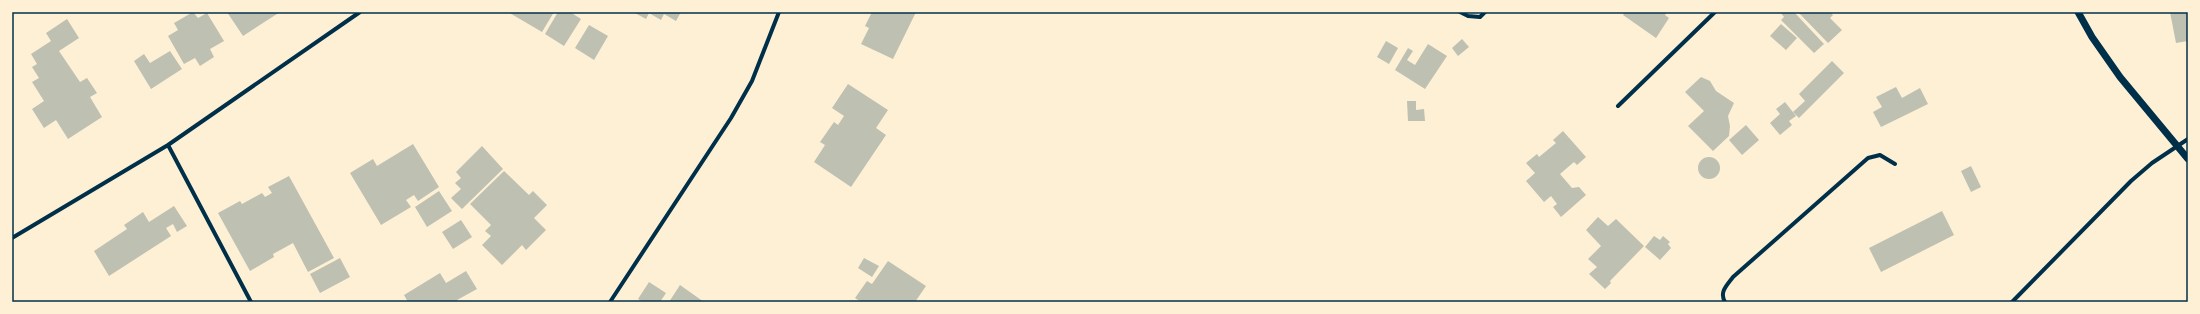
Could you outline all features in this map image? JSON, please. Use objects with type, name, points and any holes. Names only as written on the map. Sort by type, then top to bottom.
[{"type":"street","points":[[12,238],[168,145],[360,12]]},
{"type":"street","points":[[610,302],[731,118],[752,81],[779,12]]},
{"type":"street","points":[[1460,12],[1468,16],[1480,17],[1485,12]]},
{"type":"street","points":[[1618,106],[1715,12]]},
{"type":"street","points":[[2078,12],[2092,37],[2120,77],[2178,144],[2188,159]]},
{"type":"street","points":[[2012,302],[2131,180],[2178,144],[2188,139]]},
{"type":"street","points":[[168,145],[252,302]]},
{"type":"street","points":[[1725,302],[1723,298],[1723,289],[1733,277],[1868,158],[1880,155],[1895,164]]},
{"type":"building","points":[[193,12],[198,18],[207,13],[224,41],[210,49],[214,57],[200,66],[195,58],[184,64],[168,36],[178,30],[174,23]]},
{"type":"building","points":[[227,12],[280,12],[243,36]]},
{"type":"building","points":[[508,12],[554,12],[542,32]]},
{"type":"building","points":[[558,12],[570,12],[581,19],[564,46],[545,34]]},
{"type":"building","points":[[633,12],[681,12],[676,21],[664,14],[661,20],[649,13],[646,19]]},
{"type":"building","points":[[872,12],[916,12],[893,59],[861,44],[869,28],[865,26]]},
{"type":"building","points":[[1625,12],[1667,12],[1665,15],[1669,18],[1656,38],[1623,15]]},
{"type":"building","points":[[1780,12],[1794,12],[1824,44],[1814,53],[1781,20],[1784,17]]},
{"type":"building","points":[[1798,12],[1830,12],[1833,15],[1830,18],[1842,30],[1828,43]]},
{"type":"building","points":[[2170,12],[2188,12],[2188,41],[2176,43]]},
{"type":"building","points":[[67,19],[79,38],[59,51],[80,82],[87,78],[97,93],[90,97],[102,117],[68,139],[56,120],[44,128],[32,109],[44,101],[32,82],[39,78],[32,67],[37,64],[31,54],[51,41],[46,33]]},
{"type":"building","points":[[1781,24],[1797,38],[1786,50],[1770,36]]},
{"type":"building","points":[[589,25],[608,36],[594,60],[575,48]]},
{"type":"building","points":[[1462,39],[1469,47],[1458,56],[1452,48]]},
{"type":"building","points":[[1386,41],[1398,48],[1389,64],[1377,57]]},
{"type":"building","points":[[1428,44],[1447,56],[1425,89],[1395,70],[1408,48],[1413,51],[1407,60],[1415,65]]},
{"type":"building","points":[[170,51],[182,69],[151,89],[134,61],[144,54],[150,63]]},
{"type":"building","points":[[1832,61],[1844,73],[1799,118],[1793,112],[1805,101],[1799,94]]},
{"type":"building","points":[[1701,77],[1710,81],[1716,91],[1734,103],[1728,116],[1730,126],[1729,136],[1713,151],[1688,126],[1704,111],[1685,92]]},
{"type":"building","points":[[848,84],[888,110],[876,128],[886,135],[851,187],[814,162],[825,145],[820,142],[834,122],[838,125],[844,116],[832,108]]},
{"type":"building","points":[[1896,87],[1902,98],[1920,88],[1928,104],[1881,127],[1873,112],[1882,107],[1876,97]]},
{"type":"building","points":[[1407,101],[1416,101],[1416,110],[1424,109],[1425,121],[1408,121]]},
{"type":"building","points":[[1785,102],[1796,116],[1789,121],[1792,125],[1780,135],[1770,123],[1780,114],[1776,109]]},
{"type":"building","points":[[1746,125],[1759,140],[1742,155],[1729,140]]},
{"type":"building","points":[[1563,131],[1586,157],[1577,165],[1574,162],[1560,174],[1572,188],[1579,187],[1586,195],[1561,217],[1553,207],[1557,204],[1551,196],[1544,202],[1526,181],[1535,173],[1526,163],[1537,154],[1539,157],[1556,143],[1553,140]]},
{"type":"building","points":[[413,144],[439,187],[418,201],[414,195],[406,200],[411,207],[381,225],[350,173],[373,159],[377,166]]},
{"type":"building","points":[[482,146],[503,169],[462,209],[451,198],[461,189],[455,183],[461,178],[456,172]]},
{"type":"building","points":[[1709,157],[1717,160],[1720,168],[1717,176],[1709,179],[1701,176],[1698,168],[1701,160]]},
{"type":"building","points":[[1971,166],[1981,187],[1971,192],[1961,171]]},
{"type":"building","points":[[504,171],[529,195],[533,191],[547,205],[534,218],[546,230],[526,250],[522,245],[502,265],[482,245],[491,236],[485,231],[491,225],[470,204]]},
{"type":"building","points":[[289,176],[334,258],[308,272],[293,243],[273,254],[274,257],[250,271],[218,213],[240,201],[242,204],[262,193],[265,197],[272,193],[268,187]]},
{"type":"building","points":[[439,191],[452,211],[427,227],[415,207]]},
{"type":"building","points":[[174,206],[187,226],[177,232],[173,224],[166,228],[171,236],[109,276],[94,251],[127,229],[124,225],[143,212],[149,222]]},
{"type":"building","points":[[1942,211],[1954,235],[1881,272],[1869,248]]},
{"type":"building","points":[[1598,217],[1608,226],[1616,219],[1644,246],[1610,281],[1611,283],[1605,289],[1589,274],[1597,267],[1588,259],[1601,246],[1586,230]]},
{"type":"building","points":[[461,220],[472,237],[453,249],[442,232]]},
{"type":"building","points":[[1654,236],[1660,240],[1663,236],[1670,242],[1668,244],[1671,248],[1660,260],[1645,247]]},
{"type":"building","points":[[340,258],[350,277],[320,293],[310,274]]},
{"type":"building","points":[[864,258],[879,266],[872,277],[858,268]]},
{"type":"building","points":[[888,261],[926,286],[915,302],[861,302],[855,298],[867,281],[872,284]]},
{"type":"building","points":[[466,271],[477,289],[457,300],[459,302],[408,302],[404,295],[440,273],[446,283]]},
{"type":"building","points":[[649,282],[666,293],[660,302],[643,302],[638,299]]},
{"type":"building","points":[[680,285],[704,302],[669,302]]}]
